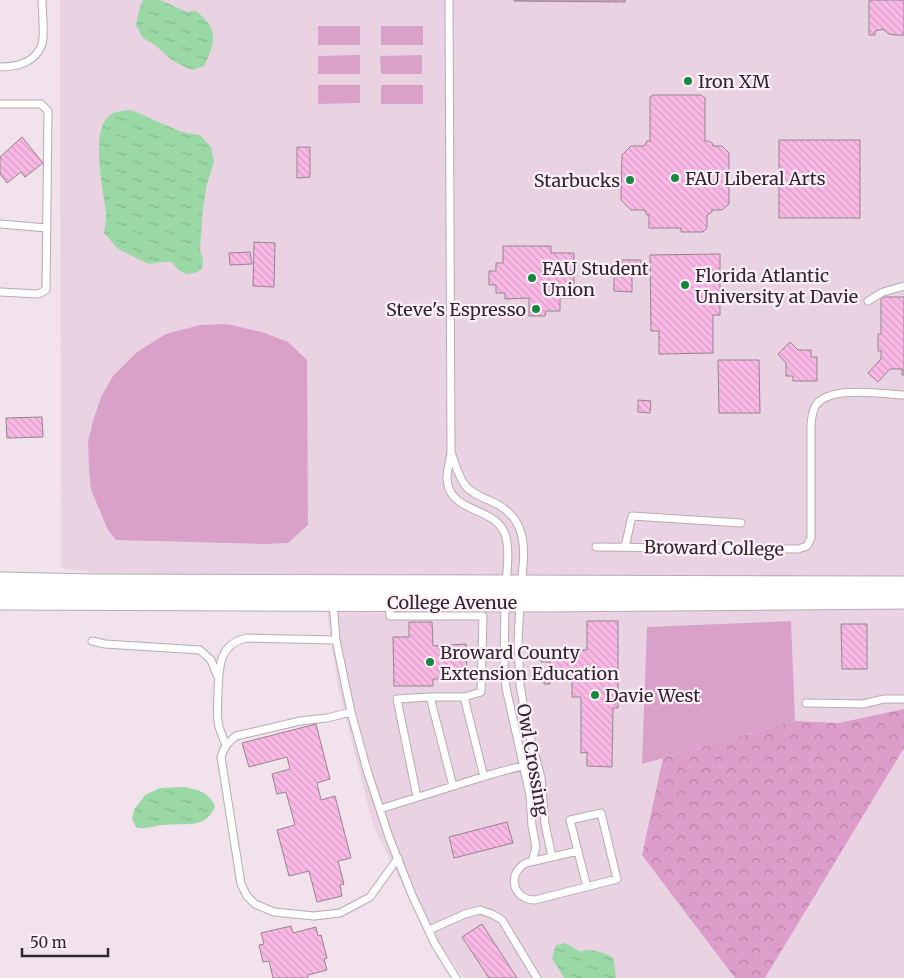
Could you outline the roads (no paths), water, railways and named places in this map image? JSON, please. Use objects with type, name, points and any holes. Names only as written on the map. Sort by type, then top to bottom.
[{"type":"street","name":"College Avenue","points":[[0,582],[302,584],[513,593],[904,599]]},
{"type":"street","name":"College Avenue","points":[[0,600],[334,602],[389,601],[513,593],[904,586]]},
{"type":"lane","points":[[0,67],[17,66],[28,61],[39,48],[42,43],[42,0]]},
{"type":"lane","points":[[449,0],[451,452],[447,477],[448,489],[461,504],[492,518],[500,525],[505,535],[513,593]]},
{"type":"lane","points":[[0,104],[41,104],[48,111],[46,290],[38,294],[0,292]]},
{"type":"lane","points":[[0,224],[47,228]]},
{"type":"lane","points":[[868,301],[884,292],[904,286]]},
{"type":"lane","name":"Broward College","points":[[596,547],[798,550],[807,546],[811,538],[811,424],[812,411],[817,403],[827,396],[840,393],[904,395]]},
{"type":"lane","points":[[451,452],[465,485],[471,491],[507,510],[520,528],[524,558],[513,593]]},
{"type":"lane","points":[[626,547],[632,516],[741,522]]},
{"type":"lane","points":[[302,584],[316,588],[334,602],[336,640],[351,712],[380,809],[412,895],[453,977]]},
{"type":"lane","name":"Owl Crossing","points":[[513,593],[520,685],[526,725],[543,789],[545,824],[552,857]]},
{"type":"lane","name":"Owl Crossing","points":[[513,593],[504,667],[509,706],[530,795],[532,826],[536,847],[532,861]]},
{"type":"lane","points":[[389,601],[390,616],[483,616],[481,692],[464,697],[397,699],[417,796]]},
{"type":"lane","points":[[226,746],[219,728],[217,713],[219,667],[228,648],[238,640],[246,638],[336,640]]},
{"type":"lane","points":[[92,641],[105,644],[200,650],[211,660],[219,678]]},
{"type":"lane","points":[[430,697],[453,786]]},
{"type":"lane","points":[[464,697],[484,777]]},
{"type":"lane","points":[[806,703],[863,704],[884,699],[904,699]]},
{"type":"lane","points":[[351,712],[327,718],[300,721],[236,736],[226,746],[221,757],[241,884],[247,896],[255,904],[274,912],[314,916],[340,913],[370,897],[398,858]]},
{"type":"lane","points":[[380,809],[417,796],[536,762]]},
{"type":"lane","points":[[578,851],[532,861],[520,866],[514,882],[520,895],[528,900],[535,900],[587,887],[617,879],[601,812],[570,820],[578,851],[587,887]]},
{"type":"lane","points":[[429,930],[465,914],[480,910],[492,914],[502,920],[537,978]]},
{"type":"water","points":[[143,0],[160,0],[187,12],[196,11],[209,24],[212,30],[213,42],[204,66],[192,70],[173,61],[155,45],[143,38],[136,25]]},
{"type":"water","points":[[130,110],[173,128],[200,135],[211,147],[214,162],[207,184],[203,207],[200,249],[203,260],[202,269],[197,272],[189,274],[182,272],[172,262],[149,264],[118,249],[104,233],[106,213],[99,159],[101,130],[106,119],[114,113]]},
{"type":"water","points":[[185,787],[203,793],[213,802],[215,806],[206,819],[193,824],[163,825],[146,828],[136,827],[132,819],[134,810],[145,795],[160,788]]},
{"type":"water","points":[[565,943],[581,952],[592,950],[612,957],[616,978],[564,978],[552,958],[556,945]]},
{"type":"place","name":"Iron XM","points":[[688,81]]},
{"type":"place","name":"FAU Liberal Arts","points":[[675,178]]},
{"type":"place","name":"Starbucks","points":[[630,180]]},
{"type":"place","name":"FAU Student Union","points":[[532,278]]},
{"type":"place","name":"Florida Atlantic University at Davie","points":[[685,285]]},
{"type":"place","name":"Steve's Espresso","points":[[536,309]]},
{"type":"place","name":"Broward County Extension Education","points":[[430,662]]},
{"type":"place","name":"Davie West","points":[[595,695]]}]
